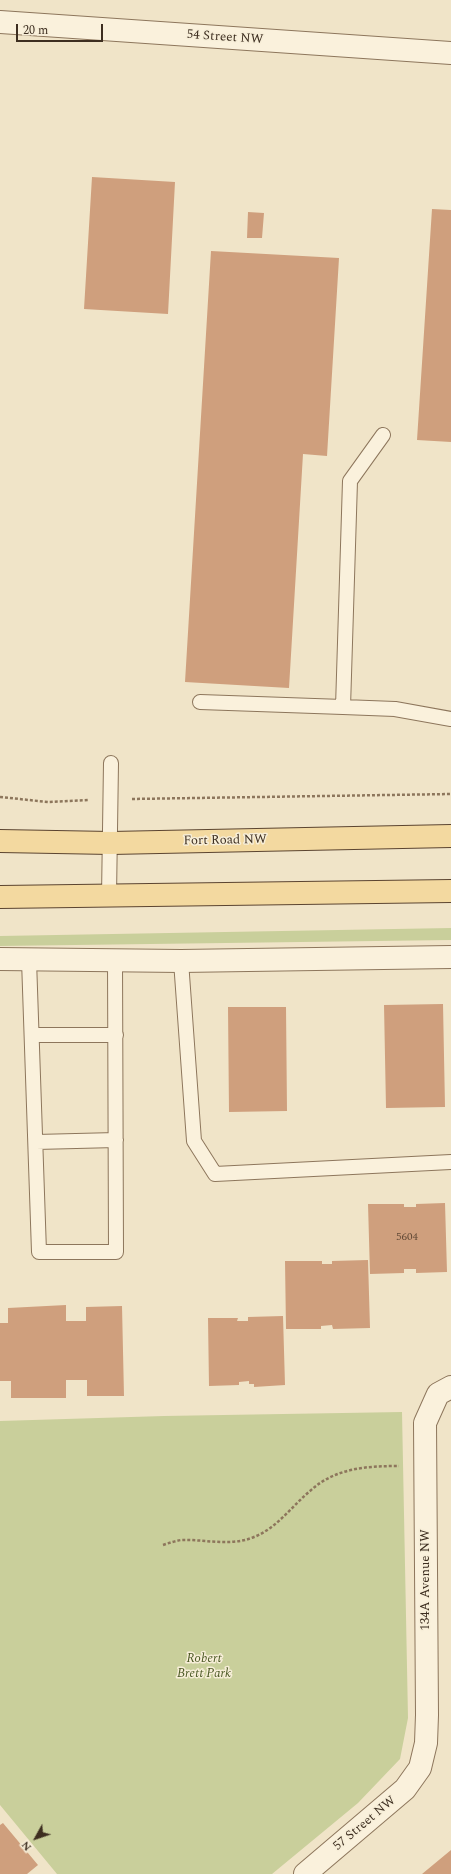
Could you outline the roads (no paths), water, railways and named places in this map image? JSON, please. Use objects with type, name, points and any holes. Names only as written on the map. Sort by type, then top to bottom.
[{"type":"main road","name":"Fort Road NW","points":[[0,840],[111,843],[451,836]]},
{"type":"main road","points":[[0,897],[451,891]]},
{"type":"street","name":"54 Street NW","points":[[0,22],[451,53]]},
{"type":"street","points":[[0,959],[181,961],[451,958]]},
{"type":"street","name":"134A Avenue NW","points":[[420,1768],[426,1743],[427,1715],[425,1423],[445,1391]]},
{"type":"street","name":"57 Street NW","points":[[305,1874],[405,1789],[420,1768]]},
{"type":"lane","points":[[343,707],[350,481],[383,435]]},
{"type":"lane","points":[[200,702],[395,709],[451,719]]},
{"type":"lane","points":[[109,896],[111,843],[111,763]]},
{"type":"lane","points":[[29,960],[39,1252],[116,1252],[115,960]]},
{"type":"lane","points":[[181,961],[194,1141],[215,1174],[451,1162]]},
{"type":"lane","points":[[32,1035],[116,1035]]},
{"type":"lane","points":[[36,1142],[116,1140]]},
{"type":"park label","name":"Robert Brett Park","points":[[204,1666]]}]
